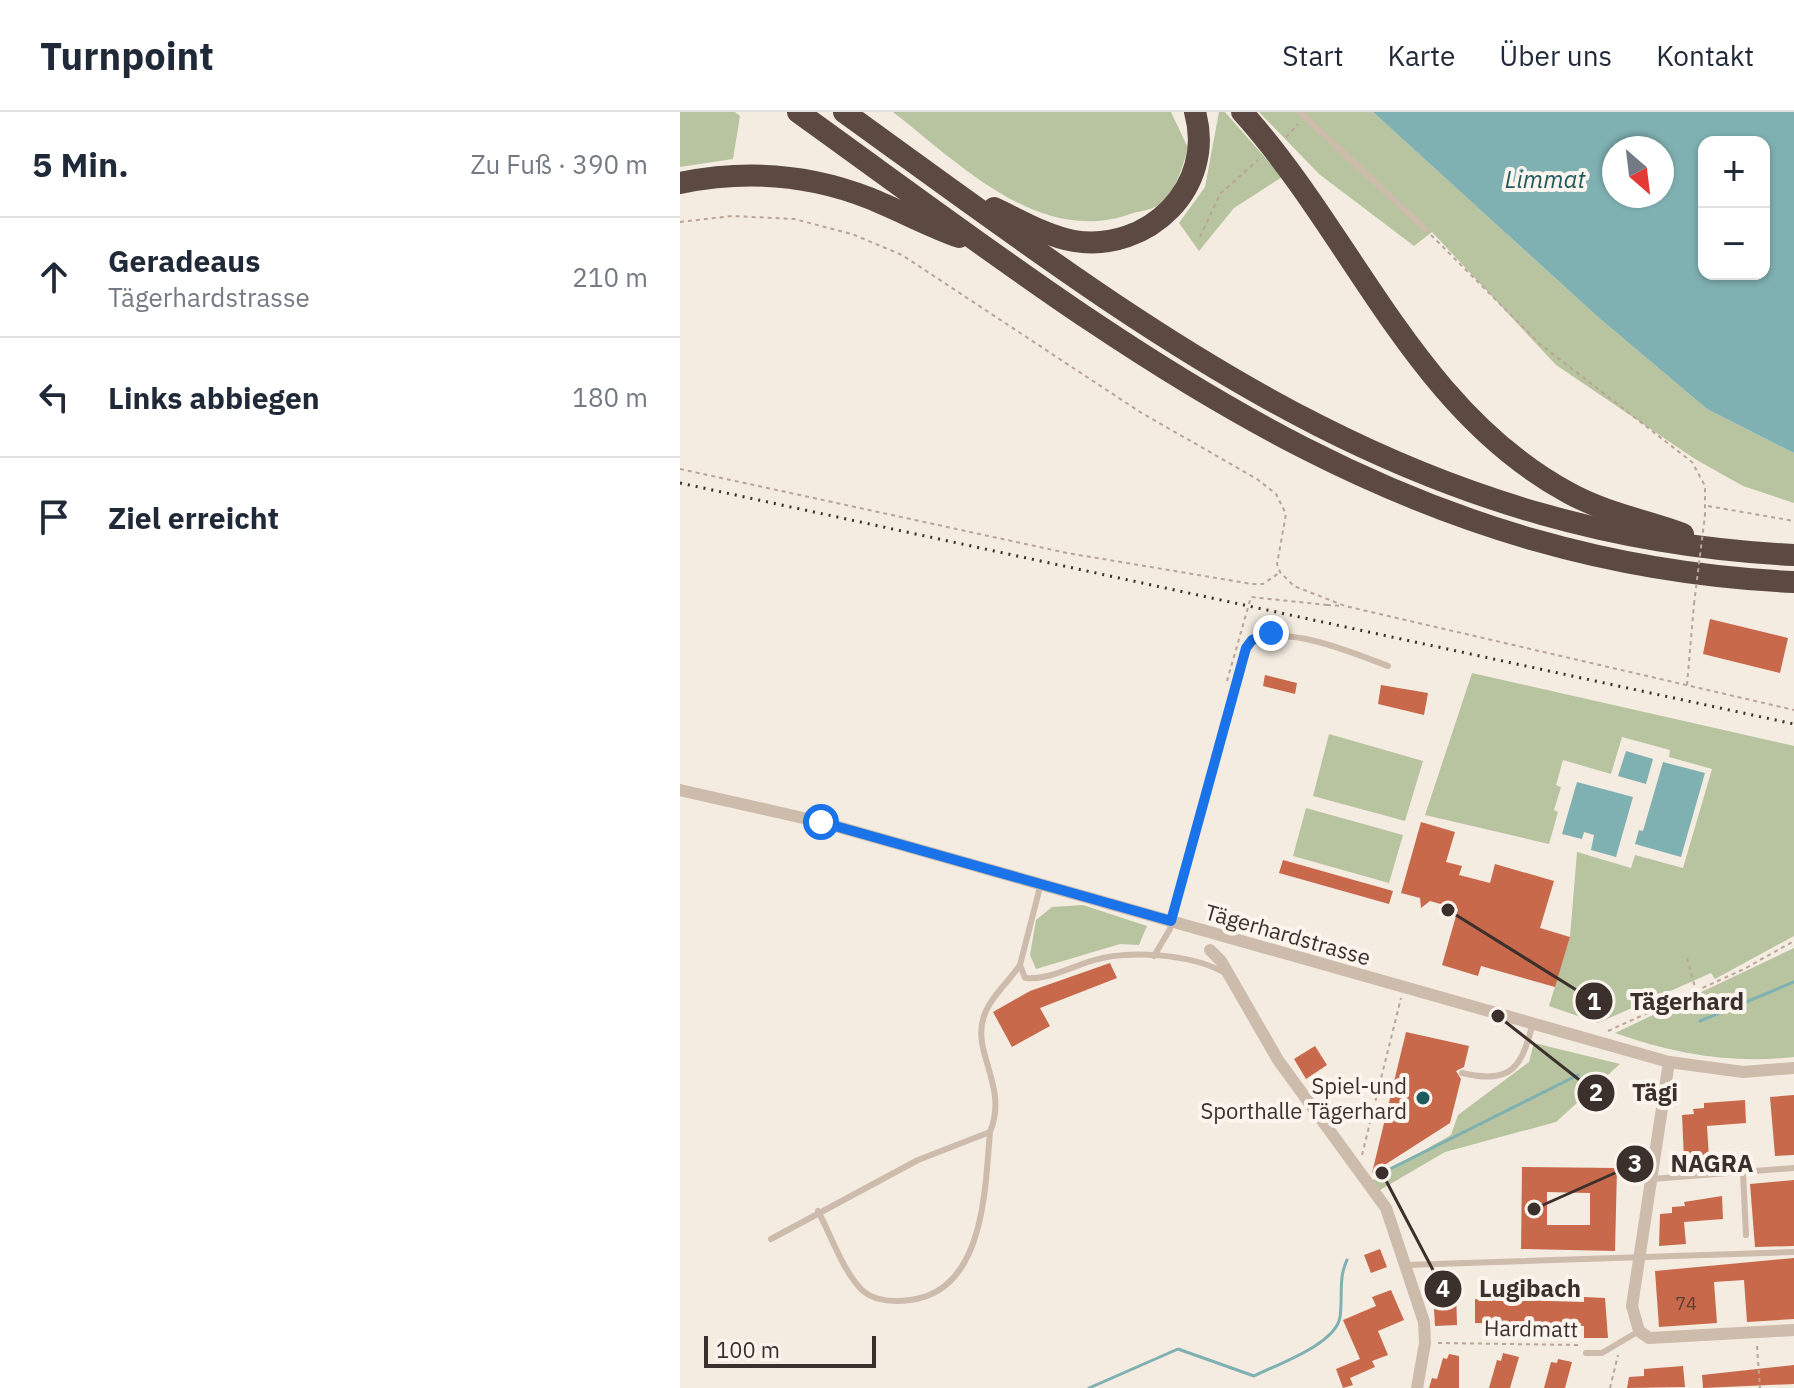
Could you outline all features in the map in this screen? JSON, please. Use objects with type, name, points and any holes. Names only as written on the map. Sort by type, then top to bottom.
[{"type":"highway","points":[[798,112],[1117,338],[1223,405],[1301,449],[1391,491],[1510,534],[1602,558],[1692,573],[1794,582]]},
{"type":"highway","points":[[844,112],[1184,350],[1277,405],[1359,448],[1459,489],[1548,518],[1638,538],[1730,551],[1794,555]]},
{"type":"highway","points":[[946,185],[1056,236],[1096,243],[1130,236],[1159,220],[1189,183],[1198,147],[1195,112]]},
{"type":"highway","points":[[1242,112],[1309,195],[1422,363],[1482,431],[1535,473],[1583,501],[1730,551]]},
{"type":"highway","points":[[680,183],[737,176],[816,182],[865,196],[989,249]]},
{"type":"street","name":"Tägerhardstrasse","points":[[680,790],[757,805],[1041,883],[1532,1026],[1669,1062],[1743,1072],[1794,1068]]},
{"type":"street","points":[[1210,950],[1228,974],[1278,1060],[1386,1208],[1424,1322],[1425,1343],[1417,1388]]},
{"type":"street","points":[[1669,1062],[1632,1306],[1639,1331],[1649,1338],[1794,1330]]},
{"type":"lane","points":[[1302,115],[1425,229]]},
{"type":"lane","points":[[1154,956],[1171,921],[1246,648],[1252,640],[1271,633],[1339,648],[1388,666]]},
{"type":"lane","points":[[818,1211],[864,1292],[887,1301],[924,1298],[942,1287],[972,1248],[982,1215],[990,1132],[997,1101],[981,1028],[986,1011],[1020,965],[1041,883]]},
{"type":"lane","points":[[1020,965],[1025,978],[1040,979],[1118,953],[1207,965],[1228,974]]},
{"type":"lane","points":[[1462,1073],[1493,1079],[1502,1076],[1524,1054],[1532,1026]]},
{"type":"lane","points":[[771,1239],[818,1211],[918,1160],[990,1132]]},
{"type":"lane","points":[[1652,1179],[1794,1168]]},
{"type":"lane","points":[[1743,1172],[1746,1235]]},
{"type":"lane","points":[[1406,1265],[1794,1252]]},
{"type":"lane","points":[[1586,1353],[1602,1353],[1639,1331]]},
{"type":"path","points":[[1285,137],[1302,115]]},
{"type":"path","points":[[1200,237],[1220,194],[1262,157]]},
{"type":"path","points":[[680,222],[762,216],[815,223],[871,241],[943,279],[1140,412],[1269,487],[1286,514],[1278,555],[1280,572],[1294,586],[1345,606],[1794,710]]},
{"type":"path","points":[[1425,229],[1540,344],[1692,462],[1702,477],[1707,506],[1687,686]]},
{"type":"path","points":[[680,469],[1067,553],[1252,584],[1263,584],[1280,572]]},
{"type":"path","points":[[1707,506],[1794,521]]},
{"type":"path","points":[[1227,681],[1251,597],[1345,606]]},
{"type":"path","points":[[1602,1033],[1696,991],[1794,941]]},
{"type":"path","points":[[1687,958],[1696,991]]},
{"type":"path","points":[[1358,1170],[1403,989]]},
{"type":"path","name":"Hardmatt","points":[[1425,1343],[1589,1345]]},
{"type":"path","points":[[1757,1346],[1760,1388]]},
{"type":"path","points":[[1610,1388],[1616,1357],[1625,1350]]},
{"type":"green space","points":[[680,112],[735,112],[740,116],[733,159],[680,167]]},
{"type":"green space","points":[[893,112],[1171,112],[1188,148],[1174,187],[1157,206],[1099,221],[1066,219],[1034,210],[1004,195],[974,176]]},
{"type":"green space","points":[[1219,112],[1225,112],[1282,177],[1234,208],[1199,251],[1179,223],[1205,187]]},
{"type":"green space","points":[[1259,112],[1373,112],[1598,317],[1707,409],[1794,453],[1794,503],[1743,486],[1695,459],[1556,365],[1432,232],[1414,246],[1319,174]]},
{"type":"green space","points":[[1472,673],[1794,746],[1794,936],[1715,979],[1711,973],[1598,1023],[1549,1006],[1570,937],[1577,852],[1631,868],[1635,855],[1683,868],[1712,769],[1669,757],[1670,750],[1622,737],[1611,774],[1563,760],[1556,785],[1561,787],[1554,810],[1558,812],[1549,844],[1425,815]]},
{"type":"green space","points":[[1329,734],[1423,761],[1405,821],[1313,796]]},
{"type":"green space","points":[[1306,808],[1403,835],[1389,883],[1293,856]]},
{"type":"green space","points":[[1083,905],[1147,926],[1139,945],[1120,944],[1036,969],[1030,955],[1036,920],[1052,907]]},
{"type":"green space","points":[[1794,948],[1794,1057],[1748,1059],[1703,1056],[1659,1047],[1615,1033]]},
{"type":"green space","points":[[1534,1043],[1620,1064],[1556,1122],[1445,1152],[1380,1190],[1371,1181],[1451,1135],[1458,1115],[1529,1062]]},
{"type":"water","name":"Limmat","points":[[1373,112],[1794,112],[1794,453],[1707,409],[1598,317]]},
{"type":"water","points":[[1626,751],[1653,759],[1646,784],[1618,776]]},
{"type":"water","points":[[1663,762],[1705,773],[1681,857],[1635,844],[1639,830],[1643,831]]},
{"type":"water","points":[[1577,782],[1633,797],[1616,857],[1591,850],[1594,835],[1584,832],[1582,839],[1562,834]]},
{"type":"building","points":[[1710,619],[1788,638],[1780,673],[1703,654]]},
{"type":"building","points":[[1265,675],[1297,683],[1295,694],[1263,686]]},
{"type":"building","points":[[1381,685],[1428,693],[1424,715],[1378,704]]},
{"type":"building","points":[[1421,822],[1455,832],[1446,862],[1462,866],[1459,875],[1490,883],[1495,864],[1554,881],[1540,928],[1570,937],[1555,987],[1481,966],[1478,976],[1442,965],[1458,909],[1430,901],[1421,908],[1420,898],[1401,893]]},
{"type":"building","points":[[1283,860],[1393,891],[1389,904],[1279,873]]},
{"type":"building","points":[[1110,963],[1117,978],[1040,1008],[1050,1026],[1012,1047],[993,1012],[1030,991]]},
{"type":"building","name":"Spiel-und Sporthalle Tägerhard","points":[[1406,1032],[1469,1046],[1464,1067],[1456,1071],[1461,1079],[1450,1123],[1372,1173]]},
{"type":"building","points":[[1315,1046],[1327,1065],[1306,1079],[1294,1059]]},
{"type":"building","points":[[1794,1095],[1794,1155],[1775,1156],[1770,1097]]},
{"type":"building","points":[[1745,1100],[1746,1123],[1707,1126],[1709,1158],[1684,1160],[1682,1115],[1694,1114],[1693,1109],[1704,1108],[1704,1103]]},
{"type":"building","points":[[1522,1167],[1617,1168],[1615,1251],[1521,1249]],"holes":[[[1547,1192],[1590,1193],[1590,1225],[1547,1225]]]},
{"type":"building","points":[[1794,1180],[1794,1246],[1755,1247],[1750,1184]]},
{"type":"building","points":[[1722,1196],[1723,1219],[1684,1222],[1686,1244],[1659,1246],[1660,1214],[1672,1213],[1672,1207],[1685,1206],[1684,1202]]},
{"type":"building","points":[[1380,1249],[1387,1267],[1371,1273],[1364,1255]]},
{"type":"building","points":[[1794,1258],[1794,1319],[1747,1322],[1744,1280],[1714,1282],[1717,1323],[1659,1327],[1655,1271]]},
{"type":"building","points":[[1391,1290],[1404,1320],[1378,1331],[1388,1355],[1372,1361],[1375,1367],[1350,1378],[1353,1385],[1343,1388],[1336,1369],[1360,1359],[1343,1320],[1376,1306],[1372,1297]]},
{"type":"building","points":[[1456,1290],[1457,1325],[1435,1326],[1433,1292]]},
{"type":"building","points":[[1584,1297],[1605,1298],[1608,1338],[1584,1338],[1584,1326],[1475,1323],[1475,1299],[1584,1302]]},
{"type":"building","points":[[1503,1353],[1519,1357],[1510,1388],[1489,1388],[1497,1360],[1501,1361]]},
{"type":"building","points":[[1449,1354],[1459,1356],[1459,1388],[1429,1388],[1432,1378],[1437,1379],[1443,1358],[1447,1359]]},
{"type":"building","points":[[1558,1359],[1572,1362],[1565,1388],[1544,1388],[1551,1362],[1557,1363]]},
{"type":"building","points":[[1794,1365],[1794,1384],[1703,1388],[1702,1375]]},
{"type":"building","points":[[1683,1366],[1685,1387],[1627,1388],[1629,1377],[1644,1376],[1644,1369]]},
{"type":"waterway","points":[[1700,1021],[1794,982]]},
{"type":"waterway","points":[[1382,1173],[1578,1075]]},
{"type":"waterway","points":[[1089,1388],[1178,1349],[1254,1376],[1291,1359],[1317,1344],[1336,1327],[1347,1260]]},
{"type":"railway","points":[[680,483],[1794,724]]},
{"type":"place","name":"Tägerhard","points":[[1448,910]]},
{"type":"place","name":"Tägi","points":[[1498,1016]]},
{"type":"place","name":"Spiel-und Sporthalle Tägerhard","points":[[1423,1098]]},
{"type":"place","name":"Lugibach","points":[[1382,1173]]},
{"type":"place","name":"NAGRA","points":[[1534,1209]]},
{"type":"route","points":[[821,822],[1171,921],[1246,648],[1252,640],[1271,633]]}]
